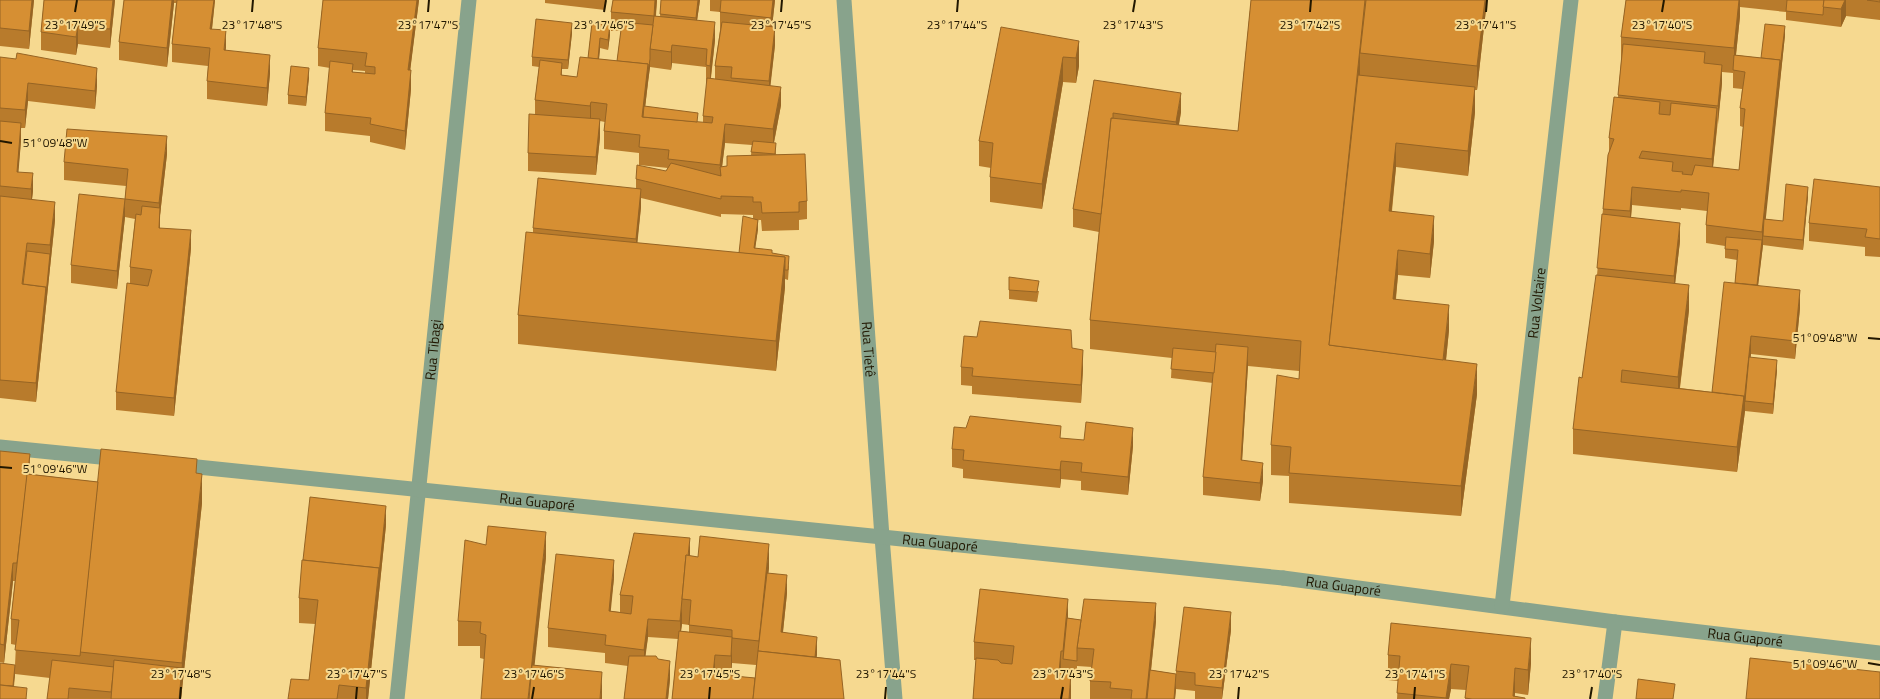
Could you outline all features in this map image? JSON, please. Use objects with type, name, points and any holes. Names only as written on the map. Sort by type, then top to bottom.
[{"type":"street","name":"Rua Tibagi","points":[[397,699],[469,0]]},
{"type":"street","name":"Rua Tietê","points":[[844,0],[895,699]]},
{"type":"street","name":"Rua Voltaire","points":[[1502,606],[1571,0]]},
{"type":"street","points":[[0,447],[136,461]]},
{"type":"street","name":"Rua Guaporé","points":[[165,464],[1283,578],[1615,622],[1880,653]]},
{"type":"street","points":[[1605,699],[1615,622]]},
{"type":"building","points":[[0,0],[32,0],[29,31],[0,28]]},
{"type":"building","points":[[44,0],[113,0],[110,29],[78,26],[76,37],[41,32]]},
{"type":"building","points":[[124,0],[172,0],[167,48],[119,42]]},
{"type":"building","points":[[177,0],[214,0],[210,29],[226,30],[224,50],[270,55],[267,88],[207,81],[210,48],[172,44]]},
{"type":"building","points":[[323,0],[417,0],[408,70],[411,70],[405,131],[370,124],[371,118],[325,113],[330,61],[353,64],[352,72],[375,74],[375,67],[365,66],[367,53],[318,48]]},
{"type":"building","points":[[613,0],[655,0],[654,16],[611,12]]},
{"type":"building","points":[[661,0],[698,0],[696,18],[660,14]]},
{"type":"building","points":[[721,0],[773,0],[771,18],[720,12]]},
{"type":"building","points":[[1251,0],[1365,0],[1329,345],[1477,364],[1461,486],[1289,473],[1291,447],[1271,445],[1277,375],[1299,379],[1301,341],[1090,320],[1111,118],[1238,131]]},
{"type":"building","points":[[1366,0],[1485,0],[1477,66],[1360,53]]},
{"type":"building","points":[[1626,0],[1739,0],[1734,48],[1621,37]]},
{"type":"building","points":[[1787,0],[1824,0],[1823,15],[1786,11]]},
{"type":"building","points":[[1824,0],[1845,0],[1841,9],[1823,7]]},
{"type":"building","points":[[654,16],[715,22],[710,66],[706,65],[707,49],[672,45],[671,52],[650,49]]},
{"type":"building","points":[[536,19],[572,23],[568,60],[532,57]]},
{"type":"building","points":[[622,22],[653,25],[648,72],[648,64],[617,61]]},
{"type":"building","points":[[722,22],[775,27],[769,81],[731,78],[732,67],[715,66]]},
{"type":"building","points":[[592,23],[610,25],[608,40],[600,38],[598,59],[588,58]]},
{"type":"building","points":[[1765,24],[1785,26],[1780,68],[1780,60],[1761,58]]},
{"type":"building","points":[[1001,27],[1079,41],[1076,58],[1063,57],[1042,184],[990,177],[993,143],[979,141]]},
{"type":"building","points":[[1623,44],[1705,52],[1704,63],[1722,65],[1718,106],[1618,95]]},
{"type":"building","points":[[17,53],[97,68],[95,91],[28,83],[25,110],[0,108],[0,57],[16,59]]},
{"type":"building","points":[[1734,55],[1780,60],[1762,232],[1706,225],[1709,193],[1632,187],[1630,211],[1603,209],[1608,155],[1614,139],[1609,138],[1614,97],[1660,102],[1659,114],[1670,115],[1671,103],[1717,108],[1712,159],[1642,151],[1639,158],[1673,162],[1672,171],[1683,172],[1682,174],[1692,175],[1695,165],[1739,170],[1745,109],[1740,108],[1745,72],[1733,70]]},
{"type":"building","points":[[580,57],[648,64],[642,117],[712,123],[713,117],[703,116],[707,78],[781,87],[773,129],[725,124],[720,165],[668,159],[669,150],[639,147],[640,135],[604,131],[607,104],[591,102],[590,106],[535,100],[540,60],[562,63],[561,75],[577,77]]},
{"type":"building","points":[[291,66],[309,68],[306,97],[288,95]]},
{"type":"building","points":[[1358,75],[1475,87],[1468,151],[1396,143],[1389,211],[1434,216],[1430,254],[1398,250],[1393,299],[1449,305],[1443,360],[1329,345]]},
{"type":"building","points":[[1094,80],[1181,93],[1176,122],[1113,113],[1101,214],[1073,209]]},
{"type":"building","points":[[644,106],[698,113],[697,122],[643,117]]},
{"type":"building","points":[[529,114],[600,119],[596,157],[528,153]]},
{"type":"building","points":[[0,121],[21,123],[17,172],[33,173],[31,189],[0,186]]},
{"type":"building","points":[[67,129],[167,136],[159,203],[125,199],[128,169],[64,162]]},
{"type":"building","points":[[753,141],[776,143],[775,154],[751,152]]},
{"type":"building","points":[[805,154],[807,201],[799,202],[799,212],[762,213],[761,202],[753,202],[753,197],[721,196],[721,199],[636,179],[637,165],[666,171],[671,163],[721,176],[720,167],[727,166],[727,156]]},
{"type":"building","points":[[538,178],[641,189],[636,239],[533,228]]},
{"type":"building","points":[[1814,179],[1880,187],[1880,239],[1865,237],[1867,229],[1809,223]]},
{"type":"building","points":[[1786,184],[1808,187],[1803,240],[1763,236],[1764,219],[1783,221]]},
{"type":"building","points":[[79,194],[125,199],[117,271],[71,265]]},
{"type":"building","points":[[0,196],[55,202],[50,245],[27,243],[22,284],[46,287],[36,383],[0,380]]},
{"type":"building","points":[[142,206],[160,208],[159,228],[191,230],[174,398],[116,392],[127,283],[148,286],[152,270],[130,267],[136,214],[141,215]]},
{"type":"building","points":[[1602,214],[1680,223],[1674,276],[1597,268]]},
{"type":"building","points":[[743,216],[758,220],[754,248],[772,250],[772,253],[789,256],[788,270],[785,270],[785,257],[739,253]]},
{"type":"building","points":[[526,232],[785,257],[776,341],[518,315]]},
{"type":"building","points":[[1726,237],[1762,240],[1757,285],[1735,283],[1738,250],[1725,249]]},
{"type":"building","points":[[27,251],[50,254],[46,295],[46,287],[23,284]]},
{"type":"building","points":[[1596,275],[1689,285],[1678,377],[1622,370],[1621,382],[1744,396],[1737,447],[1573,429],[1579,377],[1582,378]]},
{"type":"building","points":[[1009,277],[1039,281],[1037,292],[1009,290]]},
{"type":"building","points":[[1724,282],[1800,290],[1795,341],[1751,336],[1744,402],[1744,396],[1712,392]]},
{"type":"building","points":[[980,321],[1071,330],[1072,348],[1083,350],[1081,385],[972,376],[973,368],[961,367],[964,336],[977,337]]},
{"type":"building","points":[[1216,344],[1248,347],[1241,460],[1263,463],[1260,483],[1203,477]]},
{"type":"building","points":[[1173,348],[1216,352],[1214,373],[1171,369]]},
{"type":"building","points":[[1749,357],[1777,360],[1773,404],[1745,401]]},
{"type":"building","points":[[970,416],[1061,426],[1060,438],[1084,440],[1086,422],[1133,428],[1128,477],[1081,472],[1082,463],[1061,461],[1060,470],[963,460],[964,450],[952,449],[954,427],[966,428]]},
{"type":"building","points":[[101,449],[197,459],[196,473],[202,474],[182,663],[80,652]]},
{"type":"building","points":[[0,451],[30,454],[17,563],[13,563],[4,645],[0,644]]},
{"type":"building","points":[[27,474],[98,482],[80,656],[15,650],[19,620],[11,619]]},
{"type":"building","points":[[310,497],[386,506],[379,574],[379,568],[303,560]]},
{"type":"building","points":[[488,526],[546,532],[528,699],[481,699],[486,635],[480,633],[481,622],[458,621],[465,540],[486,545]]},
{"type":"building","points":[[634,533],[690,538],[688,556],[686,555],[680,621],[648,619],[644,650],[605,645],[606,635],[548,628],[556,554],[614,560],[609,611],[631,614],[633,596],[620,595]]},
{"type":"building","points":[[700,536],[769,544],[759,641],[732,638],[732,630],[689,625],[691,600],[682,599],[686,555],[698,557]]},
{"type":"building","points":[[302,560],[379,568],[366,688],[339,685],[337,699],[288,699],[291,679],[309,680],[318,600],[299,598]]},
{"type":"building","points":[[767,573],[787,575],[781,632],[817,637],[815,657],[758,651]]},
{"type":"building","points":[[980,589],[1068,599],[1059,672],[1071,673],[1069,699],[973,699],[976,658],[998,660],[1001,663],[1012,664],[1014,646],[974,642]]},
{"type":"building","points":[[1084,599],[1156,603],[1146,699],[1131,699],[1132,690],[1110,688],[1111,682],[1090,681],[1094,649],[1077,648]]},
{"type":"building","points":[[1184,607],[1231,612],[1222,688],[1195,685],[1195,673],[1176,671]]},
{"type":"building","points":[[1067,618],[1081,620],[1077,661],[1063,659]]},
{"type":"building","points":[[1391,623],[1531,638],[1528,670],[1515,668],[1513,696],[1525,699],[1465,698],[1469,666],[1451,664],[1446,698],[1397,693],[1400,656],[1388,655]]},
{"type":"building","points":[[679,631],[732,637],[731,656],[715,655],[713,674],[755,678],[753,699],[672,699]]},
{"type":"building","points":[[758,651],[840,660],[844,699],[753,699]]},
{"type":"building","points":[[629,656],[656,656],[658,659],[670,661],[666,699],[624,699]]},
{"type":"building","points":[[1750,658],[1880,672],[1880,699],[1746,699]]},
{"type":"building","points":[[52,660],[114,667],[111,692],[69,688],[68,699],[47,699]]},
{"type":"building","points":[[114,660],[182,668],[179,699],[111,699]]},
{"type":"building","points":[[0,663],[15,665],[13,686],[0,685]]},
{"type":"building","points":[[532,665],[602,672],[600,699],[529,699]]},
{"type":"building","points":[[1150,670],[1176,674],[1174,699],[1147,699]]},
{"type":"building","points":[[1638,679],[1675,684],[1673,699],[1636,699]]},
{"type":"building","points":[[0,685],[27,688],[26,699],[0,699]]}]
